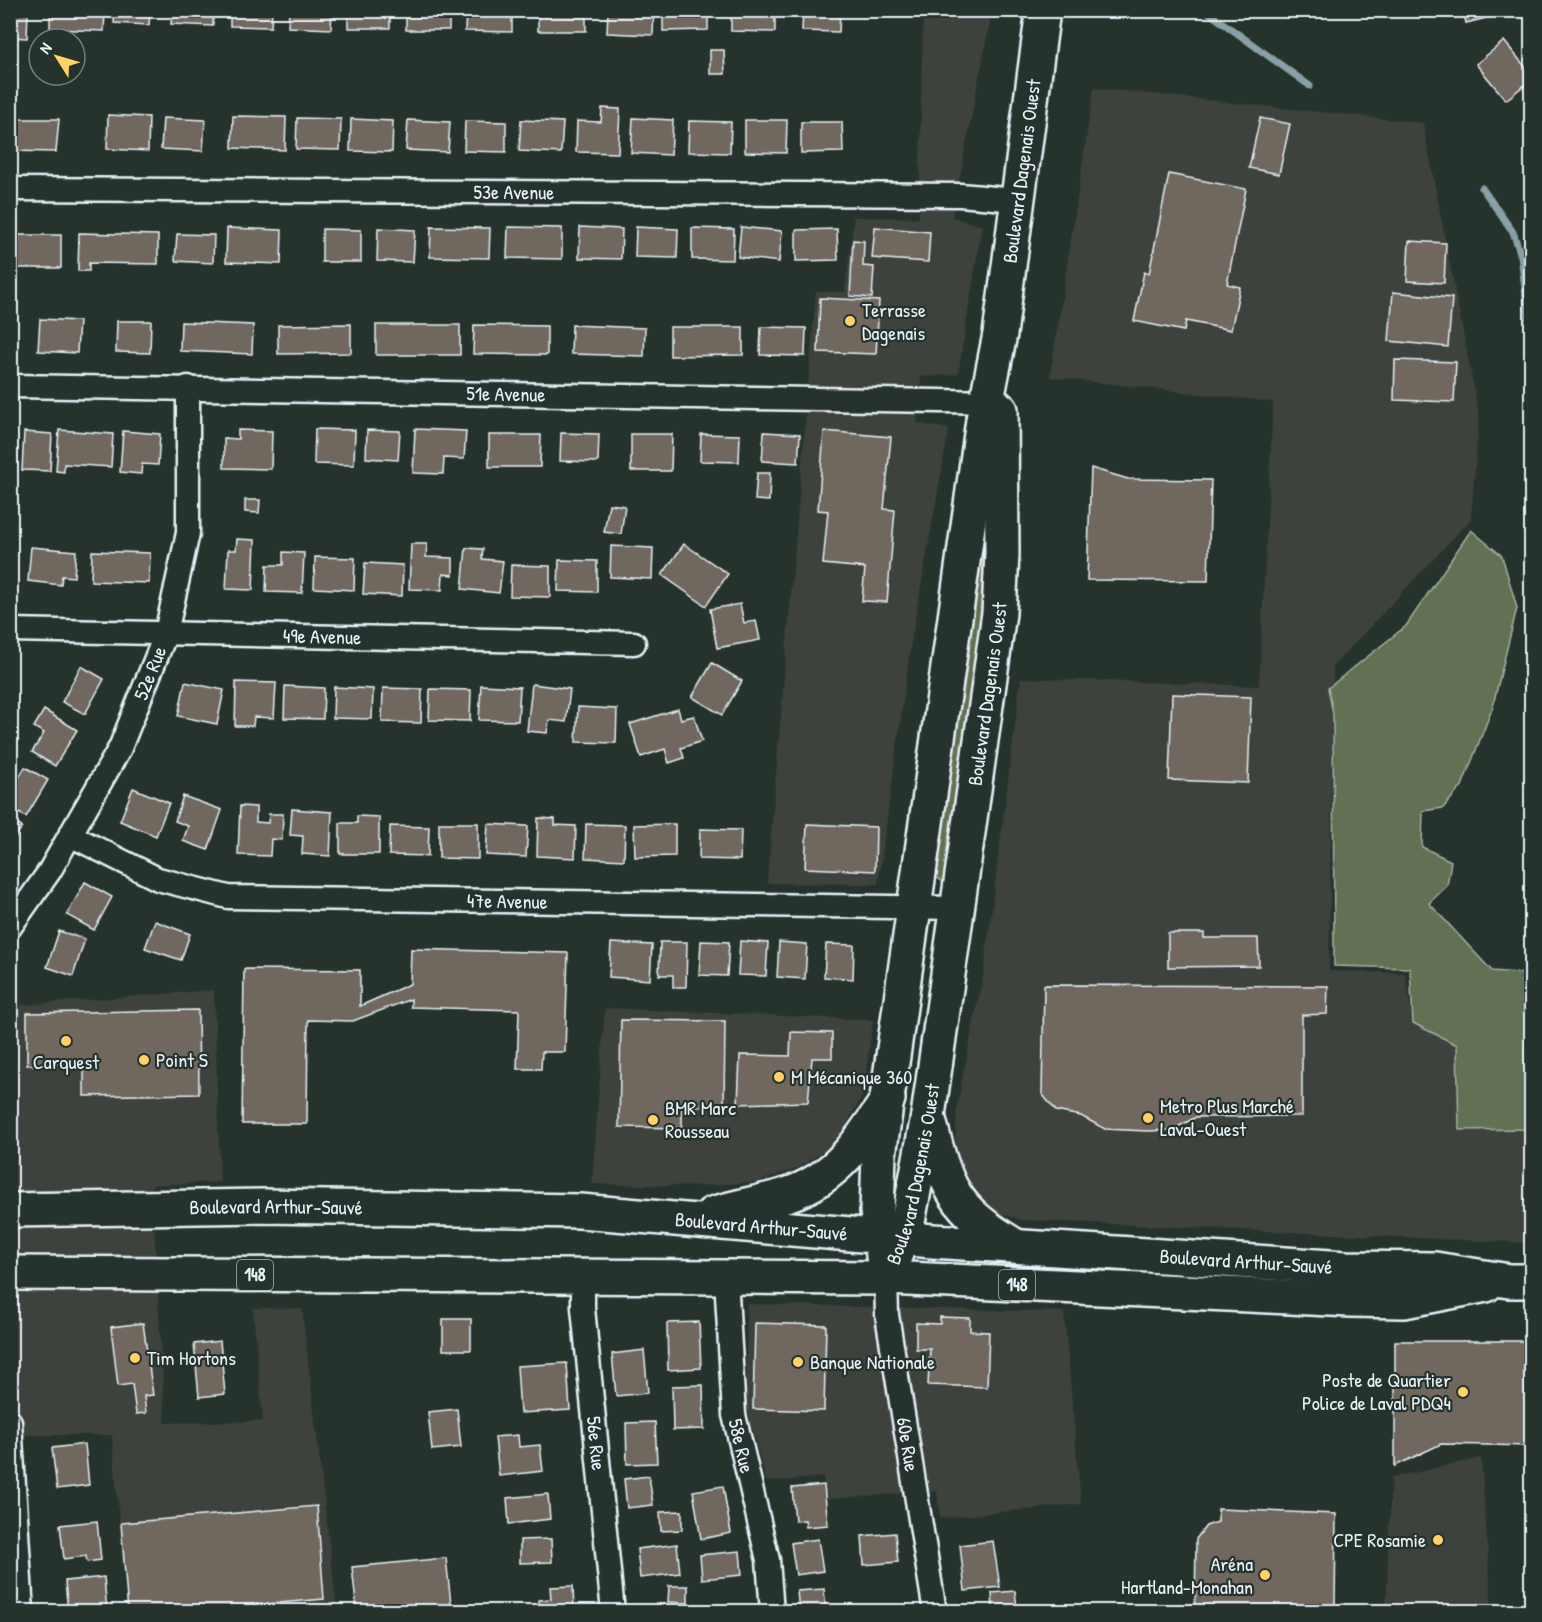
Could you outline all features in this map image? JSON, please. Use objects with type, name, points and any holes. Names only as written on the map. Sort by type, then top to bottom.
[{"type":"main road","name":"Boulevard Dagenais Ouest","points":[[886,1278],[891,1237],[877,1190],[888,1099],[914,907],[994,402],[1000,334],[1043,10]]},
{"type":"main road","name":"Boulevard Dagenais Ouest","points":[[891,1237],[908,1222],[928,1116],[1002,577],[994,402]]},
{"type":"main road","points":[[693,1220],[738,1205],[786,1195],[821,1179],[859,1143],[888,1099]]},
{"type":"main road","points":[[928,1116],[943,1171],[958,1203],[981,1225],[1016,1246]]},
{"type":"main road","name":"Boulevard Arthur-Sauvé","points":[[10,1210],[263,1206],[590,1212],[1016,1246],[1346,1268],[1435,1269],[1520,1281]]},
{"type":"main road","name":"Boulevard Arthur-Sauvé","points":[[10,1273],[886,1278],[1282,1299],[1404,1301],[1520,1281]]},
{"type":"street","name":"53e Avenue","points":[[10,189],[948,195],[1017,200]]},
{"type":"street","name":"51e Avenue","points":[[10,386],[188,387],[994,402]]},
{"type":"street","name":"52e Rue","points":[[10,927],[45,878],[120,748],[166,633],[188,533],[188,387]]},
{"type":"street","name":"49e Avenue","points":[[10,630],[634,643]]},
{"type":"street","name":"47e Avenue","points":[[70,835],[158,879],[228,897],[958,908]]},
{"type":"street","name":"56e Rue","points":[[583,1276],[583,1308],[614,1611]]},
{"type":"street","name":"58e Rue","points":[[726,1277],[734,1415],[768,1560],[772,1611]]},
{"type":"street","name":"60e Rue","points":[[886,1278],[885,1303],[934,1611]]},
{"type":"street","points":[[10,1422],[22,1611]]},
{"type":"shaded area","points":[[923,11],[992,11],[952,217],[982,226],[958,374],[921,377],[917,423],[949,429],[912,636],[878,884],[767,883],[816,292],[845,292],[854,217],[919,218]]},
{"type":"shaded area","points":[[1094,88],[1423,123],[1479,416],[1471,519],[1333,666],[1329,971],[1405,973],[1413,1023],[1457,1044],[1460,1130],[1531,1129],[1531,1243],[1023,1220],[994,1212],[969,1187],[955,1147],[957,1106],[984,971],[1021,678],[1259,686],[1273,402],[1050,377]]},
{"type":"shaded area","points":[[214,990],[220,1182],[152,1185],[165,1423],[263,1421],[253,1308],[302,1309],[337,1611],[127,1611],[112,1435],[11,1435],[11,1006]]},
{"type":"shaded area","points":[[605,1008],[873,1020],[863,1094],[847,1124],[829,1147],[798,1168],[757,1182],[698,1186],[592,1184]]},
{"type":"shaded area","points":[[747,1304],[1064,1312],[1081,1504],[940,1518],[937,1491],[828,1499],[823,1477],[766,1482],[746,1405]]},
{"type":"shaded area","name":"CPE Rosamie","points":[[1481,1458],[1492,1611],[1386,1611],[1391,1478]]},
{"type":"green space","points":[[987,472],[989,613],[948,880],[942,881],[932,875]]},
{"type":"green space","points":[[1471,530],[1502,556],[1517,608],[1492,709],[1462,786],[1443,808],[1423,811],[1422,847],[1451,861],[1447,886],[1429,903],[1492,971],[1531,974],[1531,1129],[1459,1130],[1457,1045],[1413,1023],[1410,968],[1334,966],[1333,714],[1328,688],[1406,626]]},
{"type":"building","points":[[10,10],[28,10],[27,38],[10,37]]},
{"type":"building","points":[[50,10],[105,10],[104,31],[87,30],[87,27],[50,27]]},
{"type":"building","points":[[115,10],[150,10],[149,25],[114,23]]},
{"type":"building","points":[[172,10],[213,10],[213,26],[171,24]]},
{"type":"building","points":[[230,10],[272,10],[271,27],[230,26]]},
{"type":"building","points":[[289,10],[332,10],[331,29],[288,27]]},
{"type":"building","points":[[348,10],[390,10],[390,28],[348,28]]},
{"type":"building","points":[[406,10],[449,10],[449,30],[406,30]]},
{"type":"building","points":[[466,10],[512,10],[512,32],[465,31]]},
{"type":"building","points":[[538,10],[586,10],[586,31],[538,31]]},
{"type":"building","points":[[608,10],[654,10],[653,35],[607,33]]},
{"type":"building","points":[[663,10],[708,10],[708,30],[663,31]]},
{"type":"building","points":[[731,10],[775,10],[775,32],[731,31]]},
{"type":"building","points":[[803,10],[840,10],[839,32],[802,31]]},
{"type":"building","points":[[1463,10],[1511,10],[1511,12],[1466,23]]},
{"type":"building","points":[[1504,41],[1532,75],[1532,79],[1506,100],[1476,64]]},
{"type":"building","points":[[710,50],[724,50],[725,74],[710,74]]},
{"type":"building","points":[[602,108],[620,109],[618,153],[576,152],[577,121],[601,122]]},
{"type":"building","points":[[108,115],[149,117],[148,151],[107,149]]},
{"type":"building","points":[[233,116],[286,117],[285,150],[232,148]]},
{"type":"building","points":[[163,118],[205,120],[203,151],[161,149]]},
{"type":"building","points":[[297,118],[341,119],[340,150],[296,149]]},
{"type":"building","points":[[633,118],[673,120],[671,155],[631,153]]},
{"type":"building","points":[[1260,118],[1290,124],[1279,174],[1249,168]]},
{"type":"building","points":[[10,119],[59,119],[56,152],[10,151]]},
{"type":"building","points":[[351,119],[393,121],[392,152],[350,151]]},
{"type":"building","points":[[408,120],[450,122],[448,152],[406,150]]},
{"type":"building","points":[[521,120],[563,122],[561,153],[519,151]]},
{"type":"building","points":[[745,120],[787,120],[786,153],[745,152]]},
{"type":"building","points":[[465,121],[506,122],[506,152],[464,151]]},
{"type":"building","points":[[689,121],[731,122],[730,153],[688,152]]},
{"type":"building","points":[[801,122],[842,122],[843,152],[801,153]]},
{"type":"building","points":[[1169,174],[1246,189],[1227,284],[1240,287],[1231,330],[1186,321],[1184,331],[1134,321],[1144,272],[1149,274]]},
{"type":"building","points":[[431,227],[490,228],[489,258],[430,257]]},
{"type":"building","points":[[508,227],[562,228],[562,259],[507,258]]},
{"type":"building","points":[[580,227],[622,229],[621,259],[579,258]]},
{"type":"building","points":[[636,227],[678,229],[677,258],[635,257]]},
{"type":"building","points":[[741,227],[782,231],[779,262],[738,257]]},
{"type":"building","points":[[875,227],[930,232],[928,262],[872,258]]},
{"type":"building","points":[[227,228],[282,230],[281,264],[226,262]]},
{"type":"building","points":[[378,228],[415,230],[413,262],[377,261]]},
{"type":"building","points":[[692,228],[734,229],[733,260],[692,259]]},
{"type":"building","points":[[322,229],[361,230],[361,262],[322,262]]},
{"type":"building","points":[[837,229],[838,260],[796,261],[796,230]]},
{"type":"building","points":[[79,233],[158,235],[158,264],[89,263],[89,271],[78,271]]},
{"type":"building","points":[[177,234],[214,235],[213,263],[175,261]]},
{"type":"building","points":[[10,235],[61,235],[61,268],[10,268]]},
{"type":"building","points":[[853,240],[864,241],[863,266],[874,267],[872,298],[850,296]]},
{"type":"building","points":[[1409,241],[1446,243],[1444,283],[1407,281]]},
{"type":"building","points":[[1393,292],[1452,298],[1448,347],[1389,341]]},
{"type":"building","points":[[820,298],[879,301],[876,354],[818,352]]},
{"type":"building","points":[[40,319],[79,321],[77,353],[38,351]]},
{"type":"building","points":[[117,321],[151,321],[150,353],[116,352]]},
{"type":"building","points":[[181,322],[253,325],[252,354],[180,351]]},
{"type":"building","points":[[351,324],[351,353],[278,354],[278,325]]},
{"type":"building","points":[[376,325],[460,325],[460,355],[376,355]]},
{"type":"building","points":[[474,325],[547,326],[547,355],[473,354]]},
{"type":"building","points":[[572,325],[645,328],[644,356],[571,354]]},
{"type":"building","points":[[670,327],[743,327],[743,355],[670,356]]},
{"type":"building","points":[[761,327],[806,328],[805,356],[760,355]]},
{"type":"building","points":[[1395,360],[1456,362],[1454,402],[1394,400]]},
{"type":"building","points":[[315,429],[355,430],[354,465],[314,464]]},
{"type":"building","points":[[415,429],[466,431],[464,459],[444,458],[443,474],[413,473]]},
{"type":"building","points":[[59,430],[113,434],[111,467],[64,464],[64,472],[56,471]]},
{"type":"building","points":[[238,430],[272,431],[271,469],[224,468],[224,438],[238,439]]},
{"type":"building","points":[[367,430],[400,431],[398,460],[366,458]]},
{"type":"building","points":[[123,431],[160,434],[158,465],[142,464],[141,474],[120,472]]},
{"type":"building","points":[[824,431],[891,437],[884,509],[895,510],[887,602],[862,601],[865,568],[823,564],[828,511],[818,510]]},
{"type":"building","points":[[24,432],[52,434],[50,471],[22,470]]},
{"type":"building","points":[[764,432],[800,434],[798,463],[762,461]]},
{"type":"building","points":[[561,433],[599,434],[598,462],[560,461]]},
{"type":"building","points":[[631,434],[672,434],[671,471],[631,471]]},
{"type":"building","points":[[701,434],[740,435],[739,462],[700,461]]},
{"type":"building","points":[[489,435],[541,435],[540,467],[489,467]]},
{"type":"building","points":[[1091,468],[1128,479],[1211,480],[1208,581],[1087,580]]},
{"type":"building","points":[[757,473],[770,473],[769,501],[755,500]]},
{"type":"building","points":[[245,500],[260,500],[259,513],[245,512]]},
{"type":"building","points":[[609,504],[625,506],[621,534],[604,532]]},
{"type":"building","points":[[237,539],[255,540],[253,590],[226,589],[228,550],[236,550]]},
{"type":"building","points":[[411,544],[427,544],[426,557],[453,558],[453,575],[443,574],[442,590],[409,589]]},
{"type":"building","points":[[684,544],[728,574],[706,606],[662,575]]},
{"type":"building","points":[[611,546],[653,548],[652,579],[610,577]]},
{"type":"building","points":[[31,547],[76,551],[74,577],[62,576],[61,585],[28,581]]},
{"type":"building","points":[[466,548],[483,549],[482,559],[503,561],[499,593],[462,589]]},
{"type":"building","points":[[10,550],[13,550],[11,582],[10,582]]},
{"type":"building","points":[[92,551],[150,553],[149,583],[91,581]]},
{"type":"building","points":[[283,552],[304,553],[302,593],[266,592],[267,565],[283,565]]},
{"type":"building","points":[[315,557],[355,558],[354,590],[314,588]]},
{"type":"building","points":[[559,560],[597,561],[597,592],[558,591]]},
{"type":"building","points":[[365,563],[403,565],[402,596],[363,594]]},
{"type":"building","points":[[511,565],[550,566],[550,597],[510,596]]},
{"type":"building","points":[[740,604],[744,623],[756,621],[760,640],[717,648],[710,609]]},
{"type":"building","points":[[712,663],[742,681],[722,715],[692,697]]},
{"type":"building","points":[[81,666],[104,679],[85,714],[62,702]]},
{"type":"building","points":[[185,682],[224,690],[217,724],[178,716]]},
{"type":"building","points":[[236,682],[276,683],[274,718],[254,717],[253,726],[235,726]]},
{"type":"building","points":[[532,684],[570,689],[566,722],[549,720],[547,733],[527,731]]},
{"type":"building","points":[[481,685],[520,687],[518,721],[479,720]]},
{"type":"building","points":[[285,686],[324,688],[323,719],[284,718]]},
{"type":"building","points":[[334,687],[373,689],[372,719],[333,718]]},
{"type":"building","points":[[383,688],[422,689],[421,723],[382,722]]},
{"type":"building","points":[[430,689],[471,690],[470,721],[429,720]]},
{"type":"building","points":[[1172,694],[1251,697],[1248,783],[1169,780]]},
{"type":"building","points":[[578,707],[617,709],[616,743],[576,742]]},
{"type":"building","points":[[678,709],[681,719],[694,716],[702,741],[681,748],[684,758],[669,763],[665,749],[641,757],[630,724]]},
{"type":"building","points":[[44,710],[77,730],[55,766],[32,752],[44,733],[34,727]]},
{"type":"building","points":[[25,767],[48,780],[26,817],[10,808],[10,793]]},
{"type":"building","points":[[133,788],[169,803],[156,836],[120,821]]},
{"type":"building","points":[[183,796],[222,810],[208,850],[183,841],[188,826],[175,821]]},
{"type":"building","points":[[240,806],[256,807],[256,822],[268,823],[269,814],[283,814],[282,840],[271,839],[270,856],[238,855]]},
{"type":"building","points":[[292,809],[332,812],[330,856],[302,854],[303,836],[290,835]]},
{"type":"building","points":[[357,816],[379,817],[379,854],[340,854],[340,823],[357,823]]},
{"type":"building","points":[[538,818],[555,819],[555,825],[576,826],[575,858],[537,856]]},
{"type":"building","points":[[10,820],[22,827],[10,846]]},
{"type":"building","points":[[439,823],[478,823],[478,859],[439,858]]},
{"type":"building","points":[[488,824],[528,826],[526,857],[486,855]]},
{"type":"building","points":[[586,824],[625,825],[624,860],[585,858]]},
{"type":"building","points":[[675,824],[675,856],[635,857],[634,825]]},
{"type":"building","points":[[807,824],[876,827],[875,871],[805,868]]},
{"type":"building","points":[[390,826],[429,827],[428,856],[389,855]]},
{"type":"building","points":[[700,829],[741,830],[740,860],[699,859]]},
{"type":"building","points":[[85,882],[112,897],[94,930],[67,915]]},
{"type":"building","points":[[155,921],[190,934],[181,960],[145,948]]},
{"type":"building","points":[[59,931],[85,939],[73,976],[47,967]]},
{"type":"building","points":[[1168,933],[1204,933],[1204,938],[1258,938],[1259,966],[1168,967]]},
{"type":"building","points":[[701,941],[729,942],[727,976],[699,975]]},
{"type":"building","points":[[740,941],[768,943],[766,976],[738,975]]},
{"type":"building","points":[[660,942],[687,942],[686,987],[673,987],[673,975],[659,975]]},
{"type":"building","points":[[779,942],[807,944],[805,979],[777,977]]},
{"type":"building","points":[[611,943],[652,945],[650,980],[609,977]]},
{"type":"building","points":[[826,944],[854,945],[853,979],[824,977]]},
{"type":"building","points":[[411,949],[568,953],[565,1052],[542,1052],[541,1069],[517,1069],[519,1010],[411,1007],[411,999],[353,1021],[308,1020],[307,1124],[242,1124],[244,969],[360,970],[360,1006],[410,984]]},
{"type":"building","points":[[1044,985],[1328,986],[1327,1014],[1302,1015],[1302,1116],[1196,1117],[1172,1130],[1147,1131],[1105,1129],[1081,1116],[1056,1111],[1042,1094]]},
{"type":"building","points":[[198,1010],[199,1094],[84,1096],[84,1063],[27,1065],[27,1013]]},
{"type":"building","points":[[621,1020],[725,1021],[724,1107],[682,1106],[682,1128],[619,1127]]},
{"type":"building","points":[[791,1032],[832,1033],[832,1058],[812,1058],[808,1102],[738,1104],[740,1055],[790,1056]]},
{"type":"building","points":[[940,1317],[970,1318],[970,1331],[989,1332],[987,1387],[928,1385],[930,1349],[916,1349],[916,1323],[940,1324]]},
{"type":"building","points":[[443,1319],[471,1319],[471,1350],[443,1350]]},
{"type":"building","points":[[699,1322],[701,1368],[668,1370],[667,1323]]},
{"type":"building","points":[[143,1323],[153,1395],[144,1396],[146,1413],[136,1414],[132,1384],[118,1386],[111,1327]]},
{"type":"building","points":[[755,1323],[826,1325],[824,1411],[753,1409]]},
{"type":"building","points":[[220,1341],[225,1394],[199,1397],[194,1344]]},
{"type":"building","name":"Poste de Quartier Police de Laval PDQ4","points":[[1395,1341],[1532,1341],[1532,1446],[1441,1444],[1395,1466]]},
{"type":"building","points":[[644,1350],[648,1393],[616,1396],[612,1354]]},
{"type":"building","points":[[567,1363],[570,1410],[520,1413],[517,1366]]},
{"type":"building","points":[[703,1385],[704,1429],[673,1430],[672,1386]]},
{"type":"building","points":[[457,1409],[461,1447],[432,1450],[428,1412]]},
{"type":"building","points":[[655,1422],[657,1463],[627,1464],[626,1423]]},
{"type":"building","points":[[518,1435],[519,1447],[540,1445],[543,1471],[499,1476],[495,1437]]},
{"type":"building","points":[[85,1444],[89,1485],[57,1489],[52,1448]]},
{"type":"building","points":[[649,1476],[653,1505],[627,1508],[624,1479]]},
{"type":"building","points":[[824,1485],[828,1525],[806,1527],[805,1520],[795,1521],[792,1488]]},
{"type":"building","points":[[723,1486],[731,1533],[701,1539],[693,1491]]},
{"type":"building","points":[[548,1494],[550,1519],[509,1524],[507,1498]]},
{"type":"building","points":[[317,1506],[324,1599],[177,1612],[128,1612],[121,1523]]},
{"type":"building","name":"Aréna Hartland-Monahan","points":[[1218,1509],[1336,1514],[1335,1612],[1195,1612],[1196,1539],[1206,1526],[1218,1522]]},
{"type":"building","points":[[682,1511],[682,1530],[661,1531],[660,1512]]},
{"type":"building","points":[[97,1521],[101,1560],[87,1562],[86,1556],[64,1559],[60,1525]]},
{"type":"building","points":[[895,1533],[898,1562],[864,1565],[862,1536]]},
{"type":"building","points":[[551,1539],[552,1562],[520,1563],[520,1540]]},
{"type":"building","points":[[818,1539],[823,1571],[796,1575],[791,1543]]},
{"type":"building","points":[[993,1541],[1000,1587],[965,1591],[960,1545]]},
{"type":"building","points":[[677,1544],[680,1573],[640,1578],[637,1549]]},
{"type":"building","points":[[740,1551],[742,1575],[702,1579],[700,1555]]},
{"type":"building","points":[[446,1558],[451,1604],[403,1608],[403,1612],[357,1612],[352,1567]]},
{"type":"building","points":[[104,1577],[107,1612],[68,1612],[65,1581]]},
{"type":"building","points":[[573,1586],[574,1612],[539,1612],[539,1600],[551,1599],[550,1587]]},
{"type":"building","points":[[669,1586],[688,1586],[688,1603],[668,1602]]},
{"type":"building","points":[[824,1589],[826,1612],[799,1612],[797,1591]]},
{"type":"building","points":[[1015,1591],[1017,1608],[993,1610],[992,1593]]},
{"type":"waterway","points":[[1205,10],[1310,86]]},
{"type":"waterway","points":[[1482,188],[1513,232],[1521,256],[1532,347]]},
{"type":"place","name":"Terrasse Dagenais","points":[[850,321]]},
{"type":"place","name":"Carquest","points":[[66,1041]]},
{"type":"place","name":"Point S","points":[[144,1060]]},
{"type":"place","name":"M Mécanique 360","points":[[779,1077]]},
{"type":"place","name":"Metro Plus Marché Laval-Ouest","points":[[1148,1118]]},
{"type":"place","name":"BMR Marc Rousseau","points":[[653,1120]]},
{"type":"place","name":"Tim Hortons","points":[[135,1358]]},
{"type":"place","name":"Banque Nationale","points":[[798,1362]]},
{"type":"place","name":"Poste de Quartier Police de Laval PDQ4","points":[[1463,1392]]},
{"type":"place","name":"CPE Rosamie","points":[[1438,1540]]},
{"type":"place","name":"Aréna Hartland-Monahan","points":[[1265,1575]]}]
